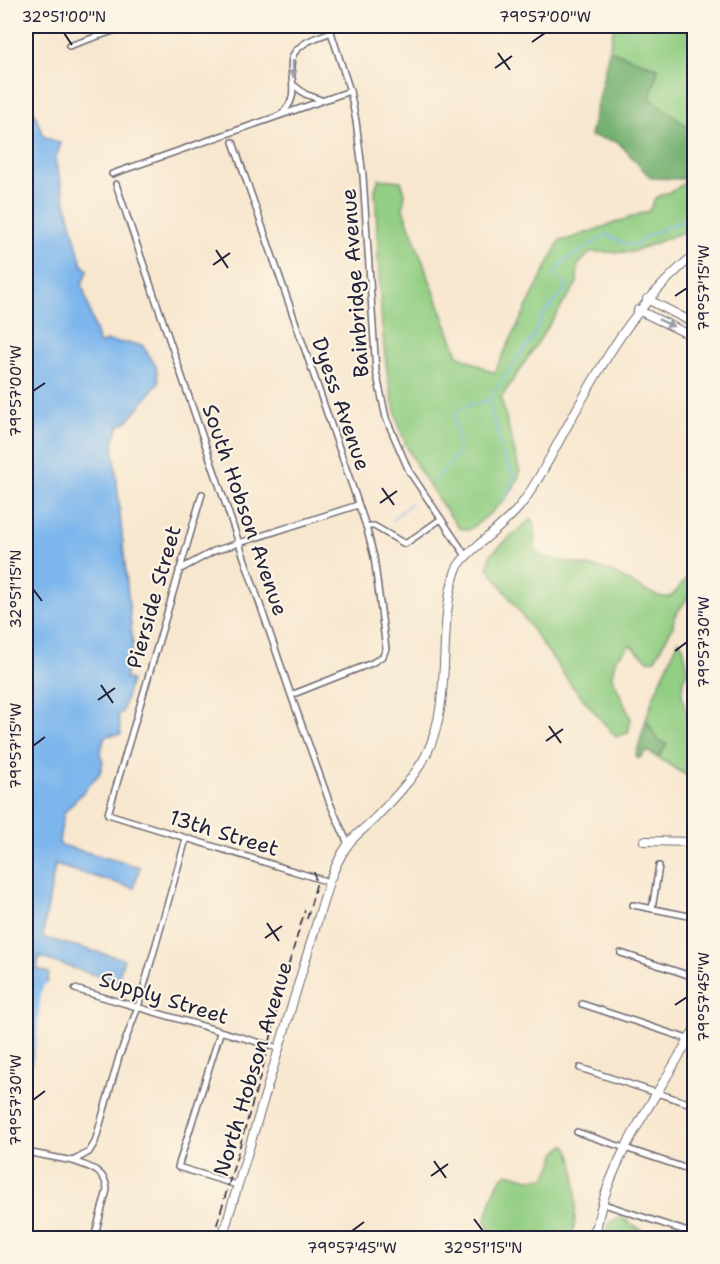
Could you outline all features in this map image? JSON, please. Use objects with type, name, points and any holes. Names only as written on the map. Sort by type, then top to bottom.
[{"type":"street","points":[[69,46],[128,26]]},
{"type":"street","name":"Bainbridge Avenue","points":[[329,26],[350,91],[363,176],[375,370],[386,418],[418,486],[466,556]]},
{"type":"street","points":[[280,115],[289,106],[295,86],[291,63],[299,46],[332,32]]},
{"type":"street","points":[[295,86],[305,94],[323,100]]},
{"type":"street","points":[[112,174],[350,91]]},
{"type":"street","name":"Dyess Avenue","points":[[233,142],[366,526],[374,557],[386,648],[383,656],[291,694]]},
{"type":"street","name":"South Hobson Avenue","points":[[116,184],[291,694],[329,801],[348,844]]},
{"type":"street","points":[[466,556],[502,527],[526,499],[613,344],[647,299],[694,255]]},
{"type":"street","points":[[647,299],[694,323]]},
{"type":"street","points":[[638,310],[694,337]]},
{"type":"street","name":"Pierside Street","points":[[108,814],[202,494]]},
{"type":"street","points":[[178,571],[199,558],[239,543],[358,504]]},
{"type":"street","points":[[366,526],[374,526],[405,544],[441,519]]},
{"type":"street","name":"North Hobson Avenue","points":[[222,1239],[329,882],[348,844],[377,816],[426,755],[434,736],[440,701],[448,607],[457,568],[466,556]]},
{"type":"street","name":"13th Street","points":[[108,814],[329,882]]},
{"type":"street","points":[[73,1161],[89,1152],[95,1142],[119,1057],[138,1007],[186,839]]},
{"type":"street","points":[[644,841],[694,842]]},
{"type":"street","points":[[652,909],[659,866]]},
{"type":"street","points":[[633,905],[694,917]]},
{"type":"street","points":[[621,953],[694,977]]},
{"type":"street","name":"Supply Street","points":[[75,989],[278,1048]]},
{"type":"street","points":[[582,1004],[692,1040]]},
{"type":"street","points":[[596,1239],[604,1204],[625,1148],[657,1093],[692,1040],[694,1030]]},
{"type":"street","points":[[220,1033],[178,1167],[237,1185]]},
{"type":"street","points":[[580,1068],[694,1106]]},
{"type":"street","points":[[577,1132],[694,1171]]},
{"type":"street","points":[[27,1152],[73,1161],[98,1171],[107,1182],[94,1239]]},
{"type":"street","points":[[604,1204],[694,1234]]},
{"type":"street","points":[[586,1239],[597,1227]]},
{"type":"green space","points":[[614,26],[694,26],[694,132],[650,98],[658,68],[609,50]]},
{"type":"green space","points":[[609,50],[658,69],[650,98],[694,132],[694,161],[683,179],[651,178],[618,142],[590,136]]},
{"type":"green space","points":[[694,176],[694,228],[632,252],[591,252],[578,265],[577,283],[501,398],[520,473],[517,482],[506,498],[484,519],[469,530],[459,528],[424,478],[407,447],[390,389],[379,286],[375,189],[379,179],[401,181],[405,193],[403,209],[458,355],[494,373],[560,240],[566,240],[649,211],[655,198],[674,190]]},
{"type":"green space","points":[[531,519],[535,527],[534,546],[538,554],[609,571],[659,596],[672,596],[694,569],[694,589],[674,617],[673,626],[655,659],[649,661],[630,645],[615,660],[612,676],[631,719],[628,733],[616,737],[572,686],[488,567],[491,554]]},
{"type":"green space","points":[[679,640],[683,646],[688,670],[683,680],[682,694],[685,709],[694,723],[694,780],[658,758],[662,750],[646,720],[654,695]]},
{"type":"green space","points":[[646,720],[659,741],[667,744],[658,758],[647,751],[638,759],[636,755]]},
{"type":"green space","points":[[565,1145],[570,1152],[575,1175],[575,1218],[572,1238],[520,1240],[493,1234],[487,1228],[487,1216],[501,1179],[508,1173],[529,1179],[545,1178],[558,1152]]},
{"type":"green space","points":[[621,1218],[642,1230],[646,1238],[605,1238],[613,1220]]},
{"type":"water","points":[[26,89],[43,136],[61,144],[55,160],[82,265],[88,270],[82,284],[99,344],[107,341],[142,345],[156,366],[159,383],[130,418],[119,426],[113,442],[133,646],[125,678],[131,680],[122,713],[118,714],[121,734],[105,736],[100,754],[103,761],[100,773],[64,813],[59,841],[61,845],[140,867],[134,888],[55,865],[43,934],[45,938],[124,959],[117,982],[39,957],[37,969],[49,973],[32,1066],[26,1072]]},
{"type":"pier","points":[[48,983],[50,985],[47,989],[44,1008],[46,1015],[34,1066],[26,1075],[32,1064],[36,1043],[41,993],[44,985]]},
{"type":"waterway","points":[[432,484],[459,452],[454,414],[464,407],[488,400],[533,337],[543,315],[568,286],[555,273],[558,268],[606,234],[625,244],[636,245],[646,236],[694,216]]},
{"type":"waterway","points":[[488,400],[504,458],[515,477],[502,504]]},
{"type":"waterway","points":[[392,520],[411,503]]},
{"type":"railway","points":[[307,919],[316,885],[314,872]]},
{"type":"railway","points":[[213,1238],[269,1046],[281,990],[305,910]]}]
